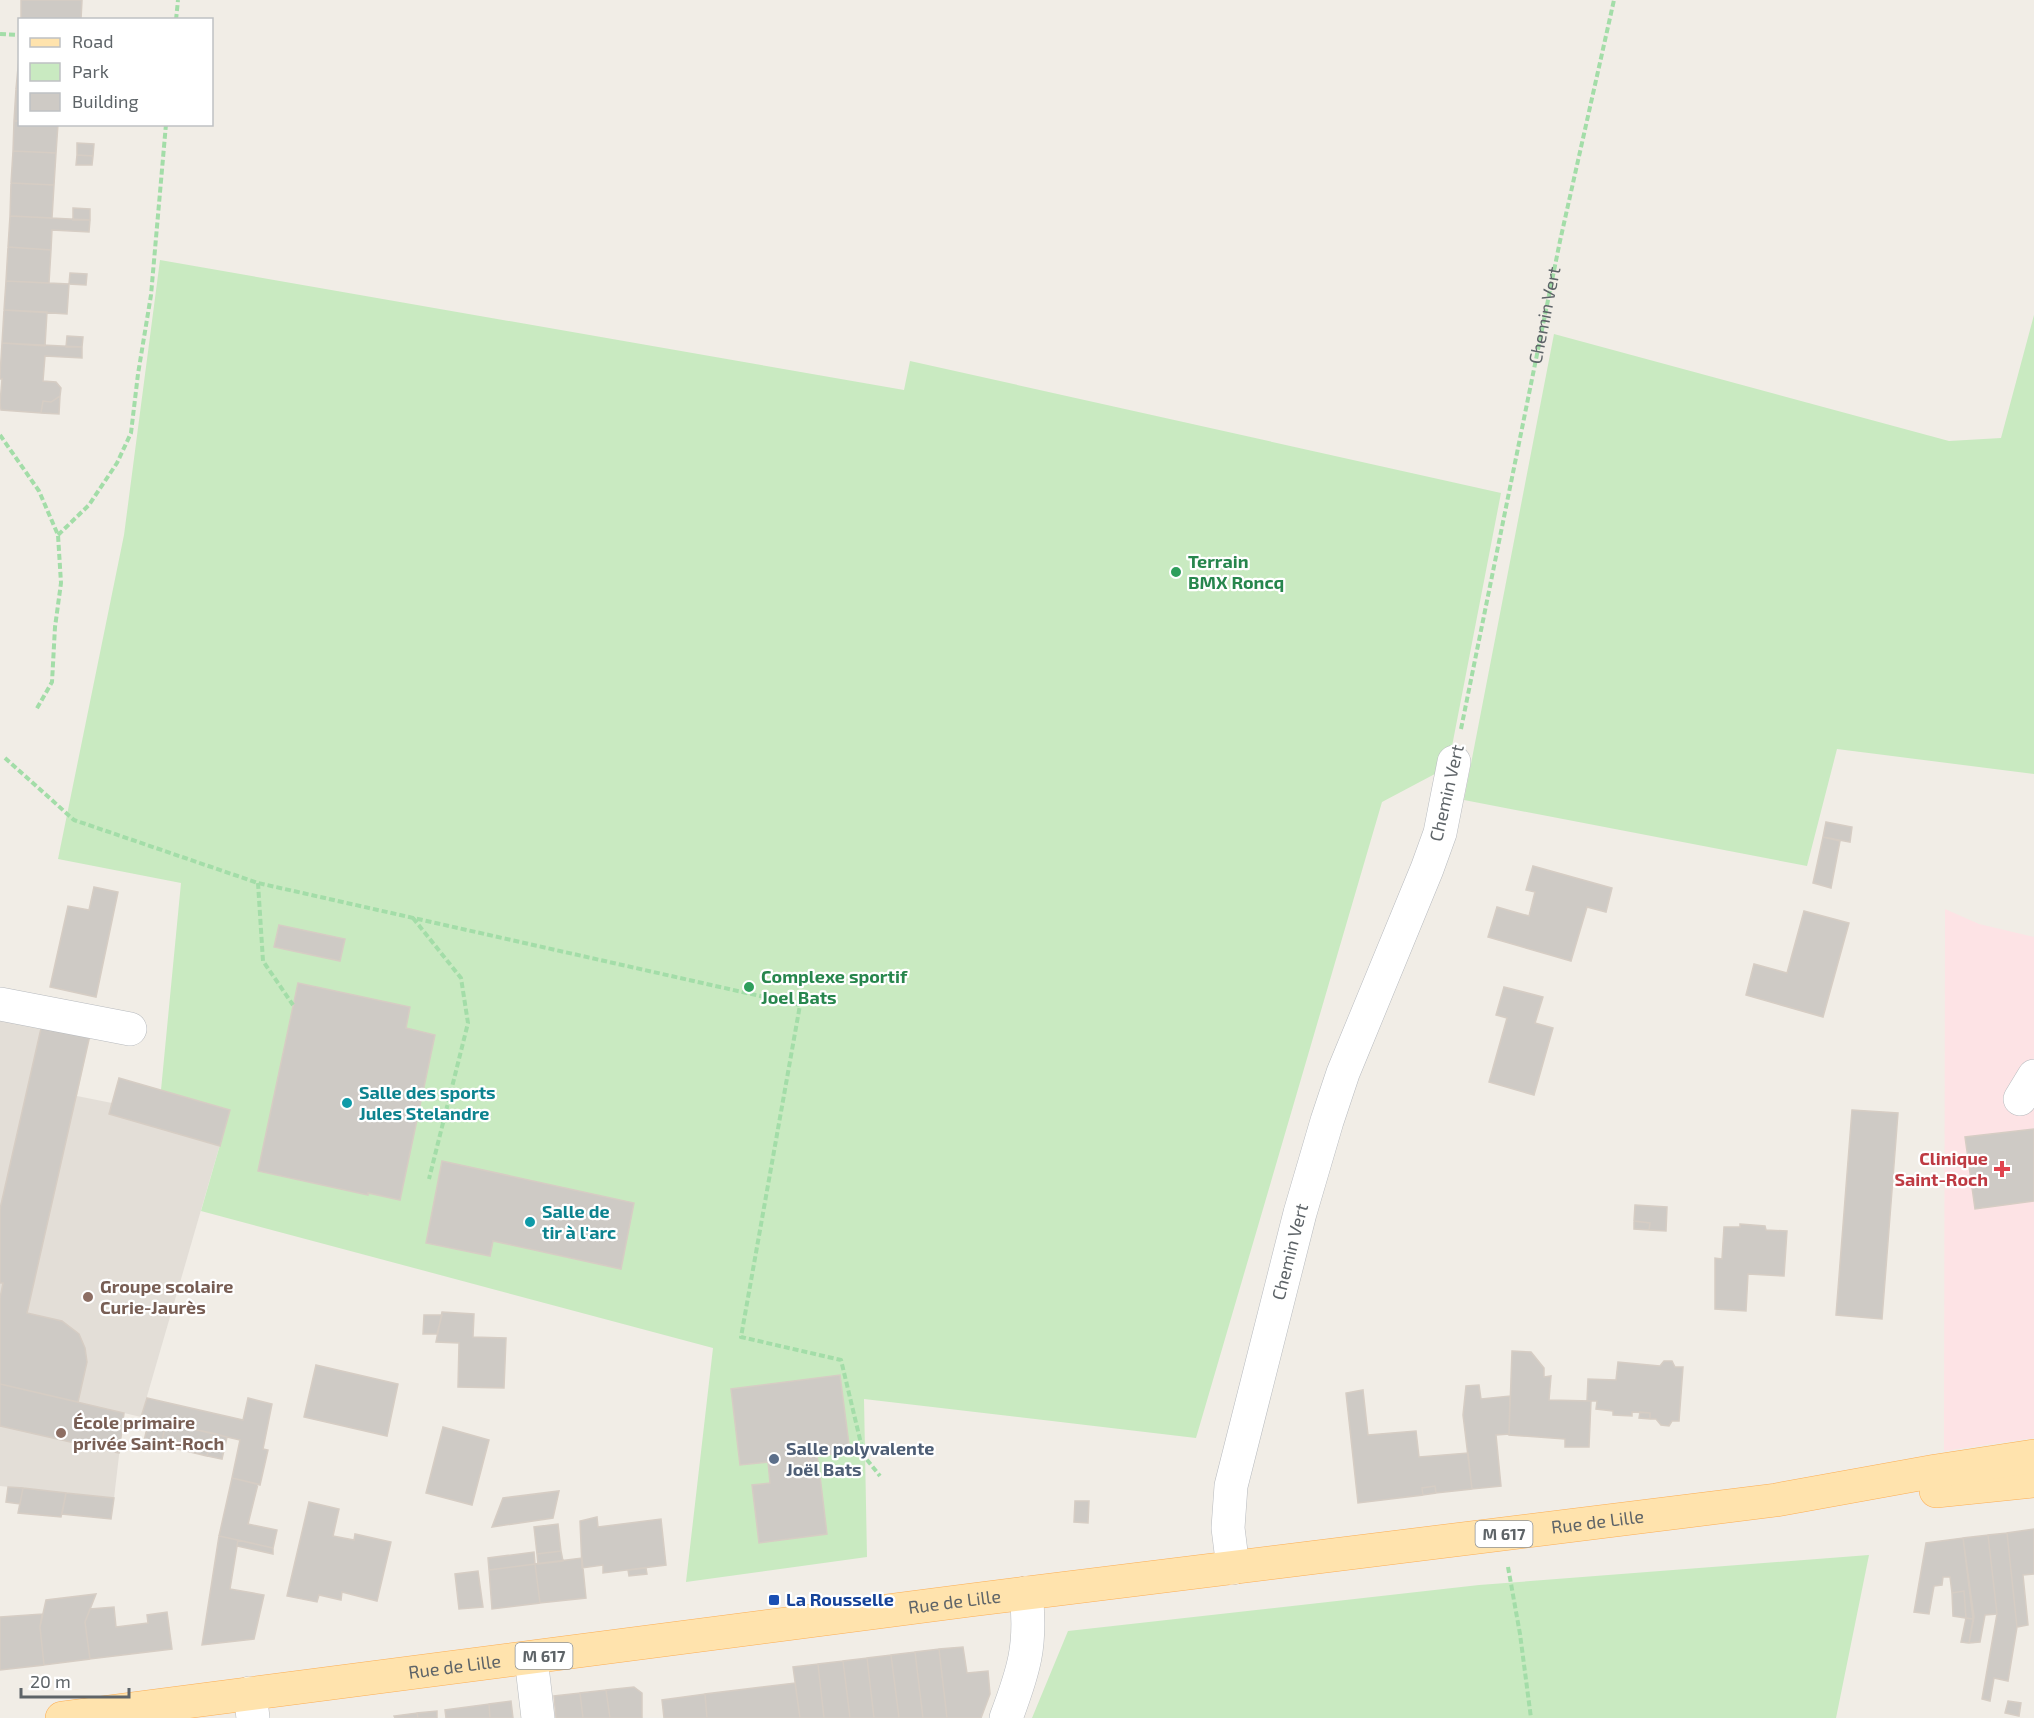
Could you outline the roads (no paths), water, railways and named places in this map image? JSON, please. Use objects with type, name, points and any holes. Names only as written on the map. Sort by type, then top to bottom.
[{"type":"main road","name":"Rue de Lille","points":[[62,1718],[252,1706],[531,1658],[1026,1593],[1776,1500],[1947,1469],[2034,1456]]},
{"type":"main road","name":"Rue de Lille","points":[[1776,1500],[1881,1496],[2034,1481]]},
{"type":"street","name":"Chemin Vert","points":[[1233,1568],[1228,1528],[1231,1486],[1303,1203],[1343,1073],[1413,905],[1440,833],[1454,762]]},
{"type":"street","points":[[0,1004],[130,1029]]},
{"type":"street","points":[[1006,1718],[1019,1683],[1028,1647],[1029,1612],[1026,1593]]},
{"type":"street","points":[[531,1658],[538,1718]]},
{"type":"place","name":"Terrain BMX Roncq","points":[[1176,572]]},
{"type":"place","name":"Complexe sportif Joel Bats","points":[[749,987]]},
{"type":"place","name":"Salle des sports Jules Stelandre","points":[[347,1103]]},
{"type":"place","name":"Clinique Saint-Roch","points":[[2002,1169]]},
{"type":"place","name":"Salle de tir à l'arc","points":[[530,1222]]},
{"type":"place","name":"Groupe scolaire Curie-Jaurès","points":[[88,1297]]},
{"type":"place","name":"École primaire privée Saint-Roch","points":[[61,1433]]},
{"type":"place","name":"Salle polyvalente Joël Bats","points":[[774,1459]]},
{"type":"place","name":"La Rousselle","points":[[774,1600]]}]
